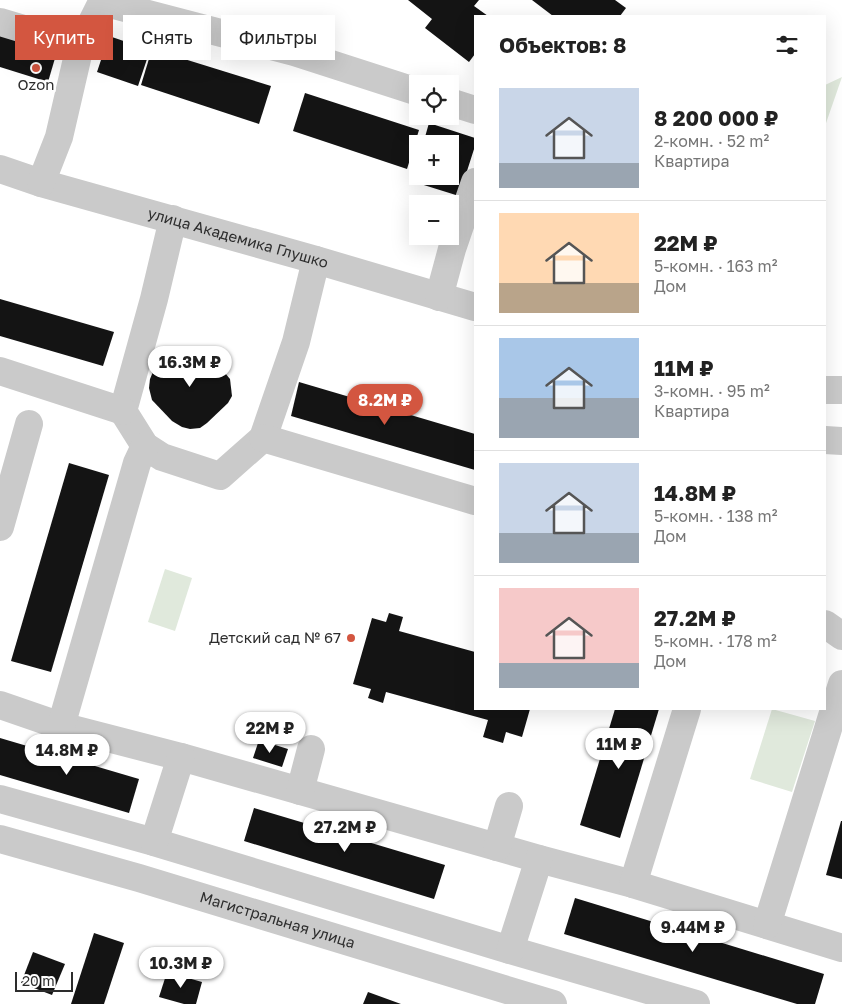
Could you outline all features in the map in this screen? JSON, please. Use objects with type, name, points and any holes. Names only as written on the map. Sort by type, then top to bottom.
[{"type":"street","points":[[96,15],[102,2],[294,52],[409,89]]},
{"type":"street","points":[[0,22],[15,26]]},
{"type":"street","points":[[41,184],[59,137],[77,60]]},
{"type":"street","points":[[459,105],[474,110]]},
{"type":"street","name":"улица Академика Глушко","points":[[0,169],[41,184],[173,219],[474,307]]},
{"type":"street","points":[[439,297],[452,249],[474,185]]},
{"type":"street","points":[[123,411],[154,298],[173,219]]},
{"type":"street","points":[[0,370],[123,411],[145,446],[162,457],[220,476],[262,438],[296,342],[316,260]]},
{"type":"street","points":[[826,390],[842,390]]},
{"type":"street","points":[[0,527],[29,424]]},
{"type":"street","points":[[262,438],[474,501]]},
{"type":"street","points":[[826,440],[842,441]]},
{"type":"street","points":[[61,726],[137,463],[145,446]]},
{"type":"street","points":[[826,625],[842,636]]},
{"type":"street","points":[[768,925],[842,684]]},
{"type":"street","points":[[0,705],[61,726],[181,757],[633,884],[842,948]]},
{"type":"street","points":[[633,884],[687,710]]},
{"type":"street","points":[[300,791],[311,749]]},
{"type":"street","points":[[154,842],[181,757]]},
{"type":"street","points":[[0,799],[154,842],[510,950],[696,1004]]},
{"type":"street","points":[[497,847],[509,806]]},
{"type":"street","name":"Магистральная улица","points":[[0,839],[140,878],[553,1004]]},
{"type":"street","points":[[510,950],[539,859]]},
{"type":"shaded area","points":[[842,77],[826,123],[826,85]]},
{"type":"shaded area","points":[[165,569],[192,578],[175,631],[148,622]]},
{"type":"shaded area","points":[[772,710],[815,721],[792,792],[750,779]]},
{"type":"building","points":[[408,0],[479,0],[474,6],[487,15],[474,15],[474,55],[469,62],[425,28],[432,19]]},
{"type":"building","points":[[532,0],[615,0],[626,8],[621,15],[552,15]]},
{"type":"building","points":[[0,29],[15,34],[15,60],[54,60],[48,82],[0,67]]},
{"type":"building","points":[[113,37],[123,41],[123,60],[147,60],[138,86],[97,72],[101,60],[113,60]]},
{"type":"building","points":[[149,60],[187,60],[271,86],[259,124],[141,85]]},
{"type":"building","points":[[305,93],[419,130],[417,135],[409,135],[409,162],[407,169],[293,131]]},
{"type":"building","points":[[428,125],[435,125],[474,138],[474,149],[459,196],[424,185],[459,185],[459,135],[426,135]]},
{"type":"building","points":[[0,299],[114,332],[103,366],[0,336]]},
{"type":"building","points":[[185,348],[204,352],[230,379],[232,396],[228,403],[200,428],[190,429],[182,427],[172,421],[152,400],[149,388],[150,379],[155,367],[167,355]]},
{"type":"building","points":[[299,382],[474,434],[474,470],[291,416]]},
{"type":"building","points":[[69,463],[109,475],[51,672],[11,661]]},
{"type":"building","points":[[389,613],[403,617],[399,631],[474,652],[474,710],[530,710],[522,737],[506,732],[503,743],[483,737],[488,720],[386,692],[383,703],[368,698],[371,689],[353,684],[372,618],[386,622]]},
{"type":"building","points":[[615,710],[659,710],[620,838],[580,825]]},
{"type":"building","points":[[0,738],[139,779],[129,813],[0,775]]},
{"type":"building","points":[[259,740],[288,749],[282,767],[253,758]]},
{"type":"building","points":[[254,808],[445,865],[434,899],[244,841]]},
{"type":"building","points":[[842,821],[842,879],[826,875]]},
{"type":"building","points":[[575,898],[824,974],[815,1004],[797,1004],[564,934]]},
{"type":"building","points":[[94,933],[124,943],[104,1004],[71,1004]]},
{"type":"building","points":[[33,952],[65,964],[52,995],[21,983]]},
{"type":"building","points":[[167,972],[202,982],[196,1004],[184,1004],[159,997]]},
{"type":"building","points":[[368,992],[401,1004],[363,1004]]},
{"type":"place","name":"Ozon","points":[[36,68]]},
{"type":"place","name":"Детский сад № 67","points":[[351,638]]}]
